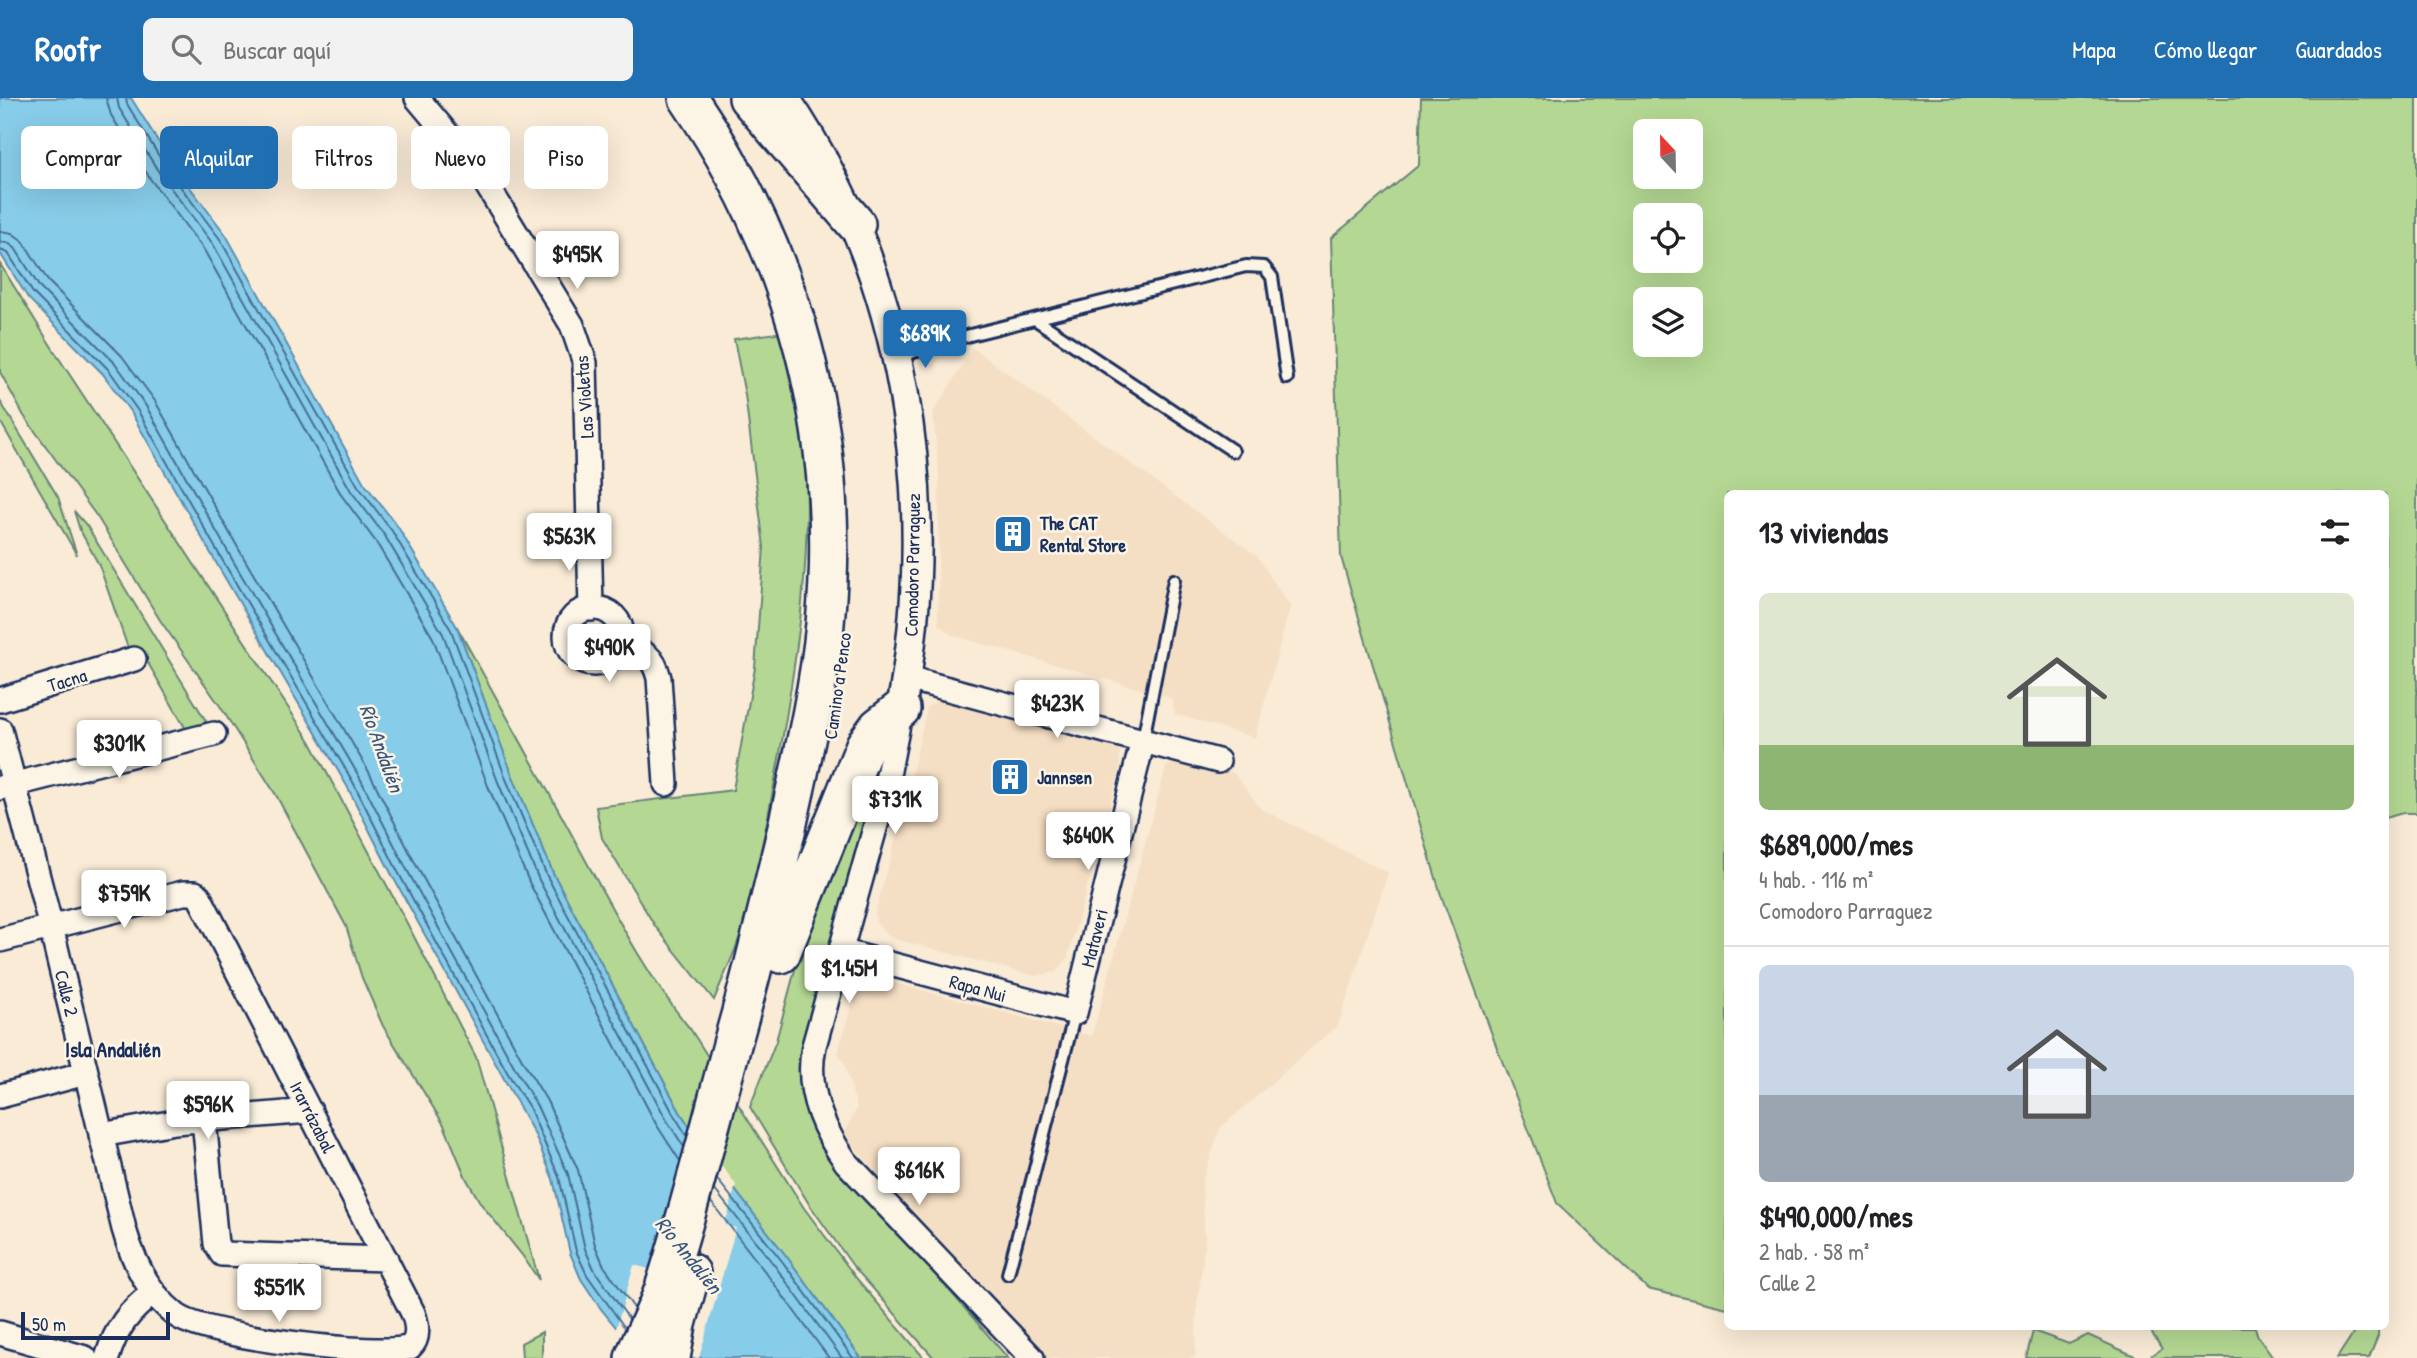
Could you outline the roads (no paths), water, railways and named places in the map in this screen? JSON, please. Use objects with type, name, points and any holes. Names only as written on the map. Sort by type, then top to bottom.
[{"type":"highway","name":"Camino a Penco","points":[[634,1358],[670,1325],[752,1017],[761,942],[819,670],[828,580],[827,491],[816,402],[798,325],[781,274],[744,192],[688,98]]},
{"type":"highway","name":"Camino a Penco","points":[[714,98],[763,182],[800,261],[827,341],[846,452],[849,560],[841,673],[826,762],[781,954],[752,1017]]},
{"type":"highway","points":[[748,98],[856,224]]},
{"type":"highway","points":[[781,954],[865,746],[904,694]]},
{"type":"street","name":"Las Violetas","points":[[417,98],[457,143],[497,199],[572,325],[580,344],[585,363],[589,537],[601,611]]},
{"type":"street","name":"Comodoro Parraguez","points":[[785,98],[856,224],[878,284],[897,357],[912,454],[916,526],[913,609],[904,694],[884,796],[814,1046],[810,1063],[811,1081],[823,1124],[846,1162],[1032,1358]]},
{"type":"street","points":[[601,611],[619,624],[621,644],[616,654],[600,664],[587,664],[570,651],[566,632],[570,621],[577,614],[601,611]]},
{"type":"street","points":[[621,644],[648,655],[656,666],[666,784]]},
{"type":"street","name":"Tacna","points":[[0,700],[134,659]]},
{"type":"street","points":[[904,694],[1143,740],[1218,761]]},
{"type":"street","name":"Calle 2","points":[[0,730],[7,786],[51,926],[130,1248],[154,1292],[174,1314],[195,1326],[274,1352],[385,1354],[402,1352],[413,1345]]},
{"type":"street","points":[[7,786],[214,734]]},
{"type":"street","name":"Mataveri","points":[[1075,1013],[1143,740]]},
{"type":"street","name":"Irarrázabal","points":[[51,926],[183,892],[195,893],[202,900],[416,1322],[417,1331],[413,1345]]},
{"type":"street","points":[[0,940],[51,926]]},
{"type":"street","name":"Rapa Nui","points":[[841,951],[1075,1013]]},
{"type":"street","points":[[0,1096],[86,1073]]},
{"type":"street","points":[[101,1135],[147,1126],[310,1111]]},
{"type":"street","points":[[204,1120],[216,1244],[222,1254],[386,1259]]},
{"type":"street","points":[[107,1358],[121,1322],[154,1292]]},
{"type":"street","points":[[0,1333],[22,1349],[85,1358]]},
{"type":"lane","points":[[897,357],[970,335],[1247,266],[1264,267],[1272,277],[1287,378]]},
{"type":"lane","points":[[1035,319],[1233,451]]},
{"type":"lane","points":[[1143,740],[1174,580]]},
{"type":"lane","points":[[1008,1274],[1075,1013]]},
{"type":"water","name":"Río Andalién","points":[[0,98],[131,98],[160,144],[160,189],[191,189],[226,235],[364,483],[398,527],[457,627],[513,777],[553,873],[680,1112],[711,1159],[861,1358],[641,1358],[601,1309],[581,1279],[570,1253],[553,1179],[536,1137],[392,875],[347,786],[132,414],[103,374],[28,298],[0,253]]},
{"type":"place","name":"The CAT Rental Store","points":[[1013,534]]},
{"type":"place","name":"Jannsen","points":[[1010,777]]},
{"type":"district","name":"Isla Andalién","points":[[113,1049]]}]
